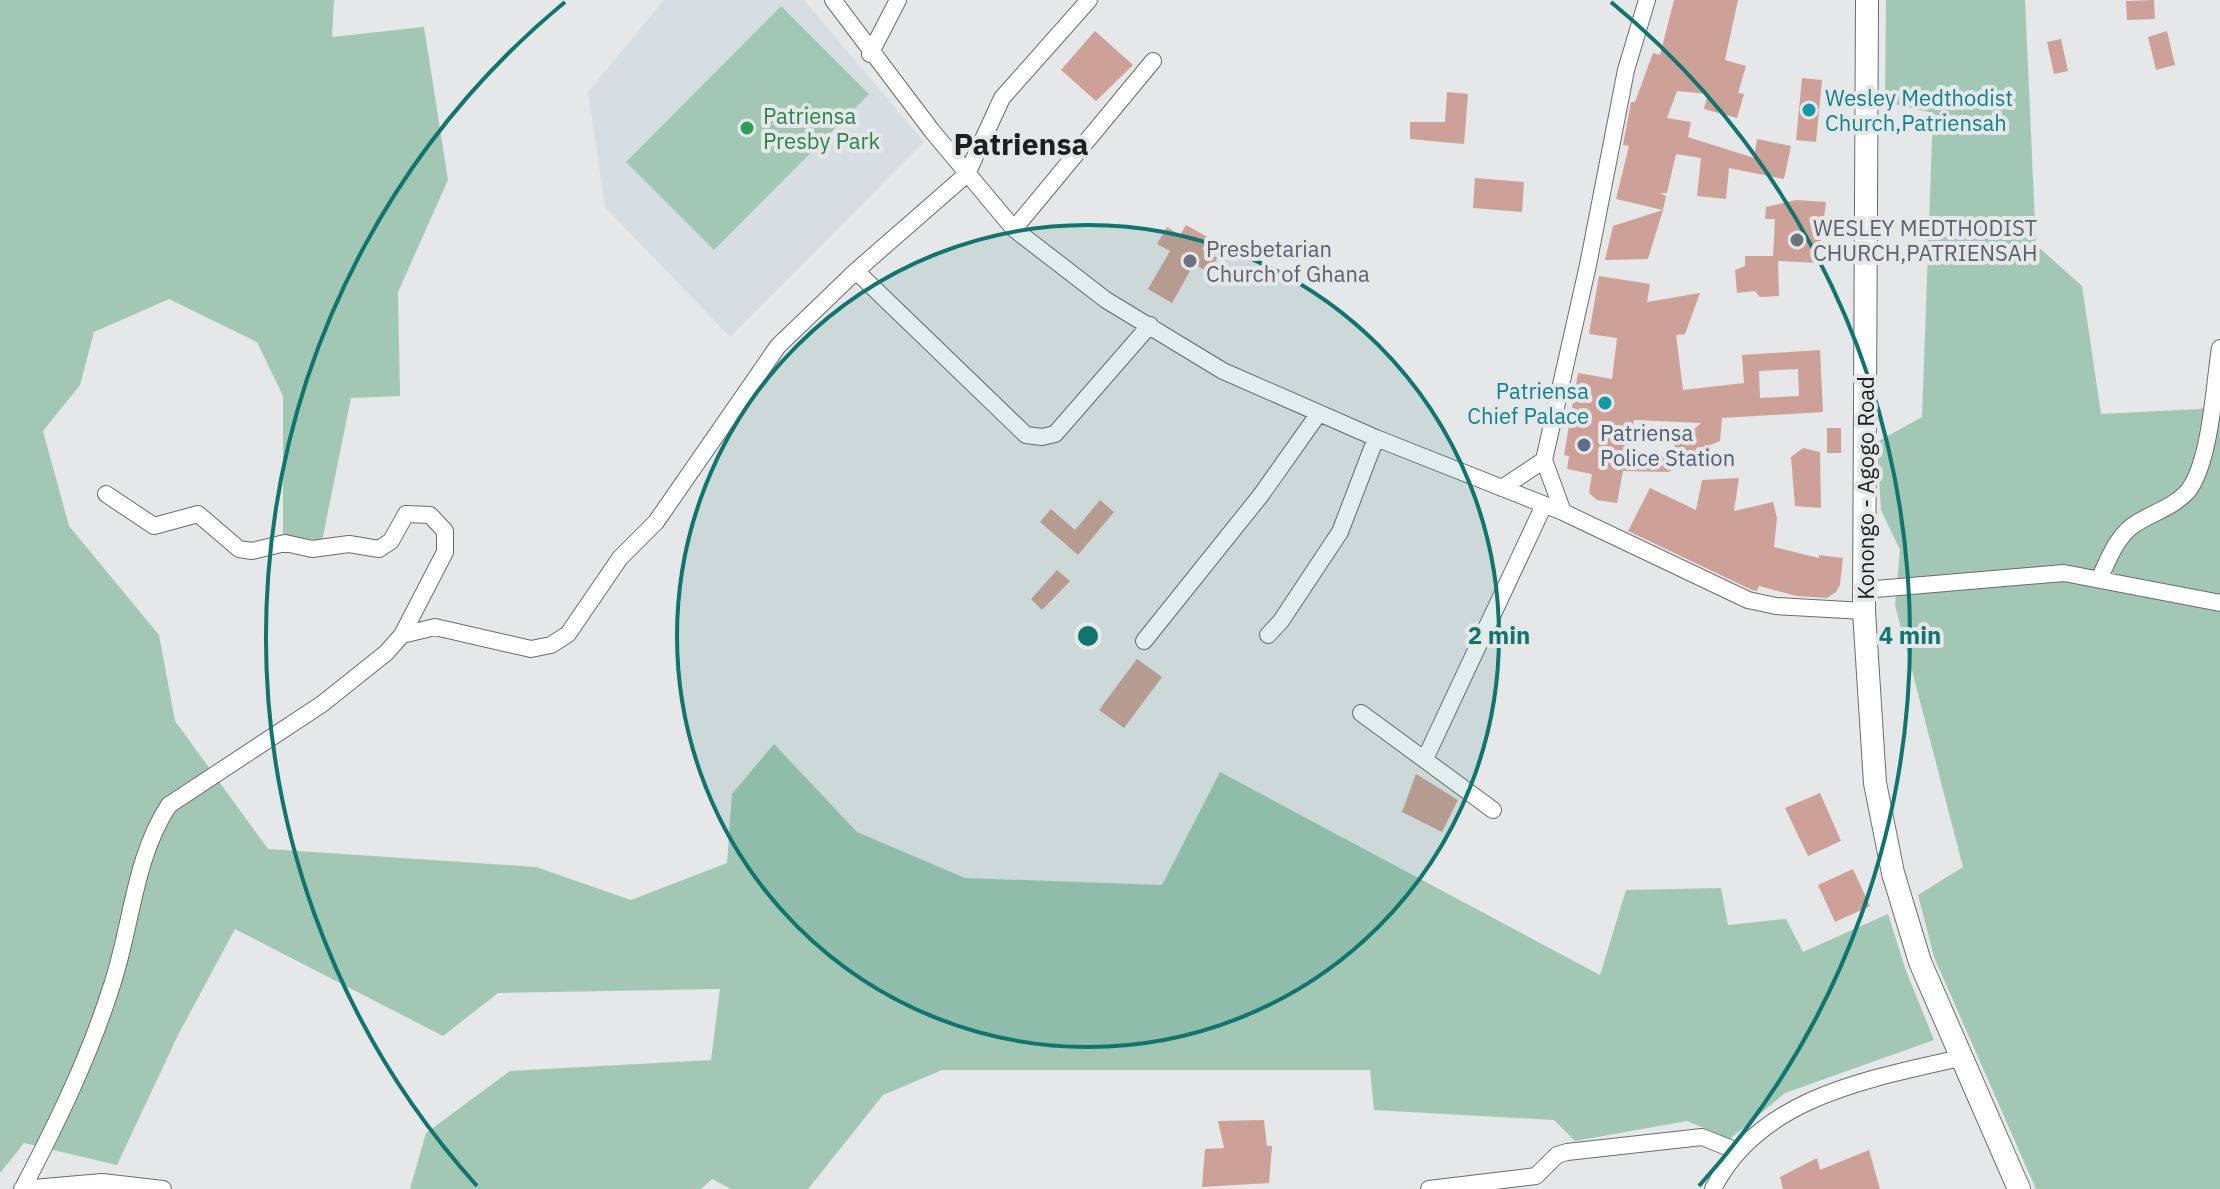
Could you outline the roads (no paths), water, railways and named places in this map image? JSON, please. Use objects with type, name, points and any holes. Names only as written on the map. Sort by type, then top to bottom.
[{"type":"main road","name":"Konongo - Agogo Road","points":[[1867,0],[1864,600],[1875,783],[1893,873],[1920,962],[2019,1189]]},
{"type":"street","points":[[833,0],[870,54],[1014,229],[1106,300],[1223,371],[1376,438],[1563,512],[1748,600],[1776,606],[1864,600],[2064,573],[2220,603]]},
{"type":"street","points":[[870,54],[898,0]]},
{"type":"street","points":[[402,635],[435,627],[531,649],[551,645],[568,634],[620,558],[656,522],[778,346],[856,271],[967,174],[1002,98],[1089,0]]},
{"type":"street","points":[[1563,512],[1544,460],[1588,265],[1626,70],[1647,0]]},
{"type":"street","points":[[1014,229],[1153,61]]},
{"type":"street","points":[[856,271],[1026,435],[1042,437],[1055,434],[1150,325]]},
{"type":"street","points":[[2099,579],[2118,541],[2132,526],[2165,510],[2189,490],[2202,457],[2220,348]]},
{"type":"street","points":[[1144,641],[1261,495],[1319,413]]},
{"type":"street","points":[[1268,635],[1281,621],[1340,532],[1376,438]]},
{"type":"street","points":[[1502,488],[1544,460]]},
{"type":"street","points":[[23,1188],[74,1090],[113,983],[145,853],[156,824],[169,805],[322,704],[386,653],[402,635],[445,552],[445,531],[430,515],[406,514],[391,541],[379,549],[349,544],[312,549],[285,543],[252,551],[239,549],[198,514],[154,526],[106,494]]},
{"type":"street","points":[[1425,759],[1544,505]]},
{"type":"street","points":[[1361,713],[1493,810]]},
{"type":"street","points":[[1713,1189],[1737,1151],[1774,1117],[1807,1101],[1960,1058]]},
{"type":"street","points":[[1429,1189],[1536,1176],[1557,1155],[1567,1152],[1702,1137],[1737,1151]]},
{"type":"street","points":[[23,1188],[102,1182],[163,1189]]},
{"type":"place","name":"Wesley Medthodist Church,Patriensah","points":[[1809,110]]},
{"type":"place","name":"Patriensa Presby Park","points":[[747,128]]},
{"type":"place","name":"WESLEY MEDTHODIST CHURCH,PATRIENSAH","points":[[1797,240]]},
{"type":"place","name":"Presbetarian Church of Ghana","points":[[1190,261]]},
{"type":"place","name":"Patriensa Chief Palace","points":[[1605,403]]},
{"type":"place","name":"Patriensa Police Station","points":[[1584,445]]},
{"type":"district","name":"Patriensa","points":[[1021,143]]}]
